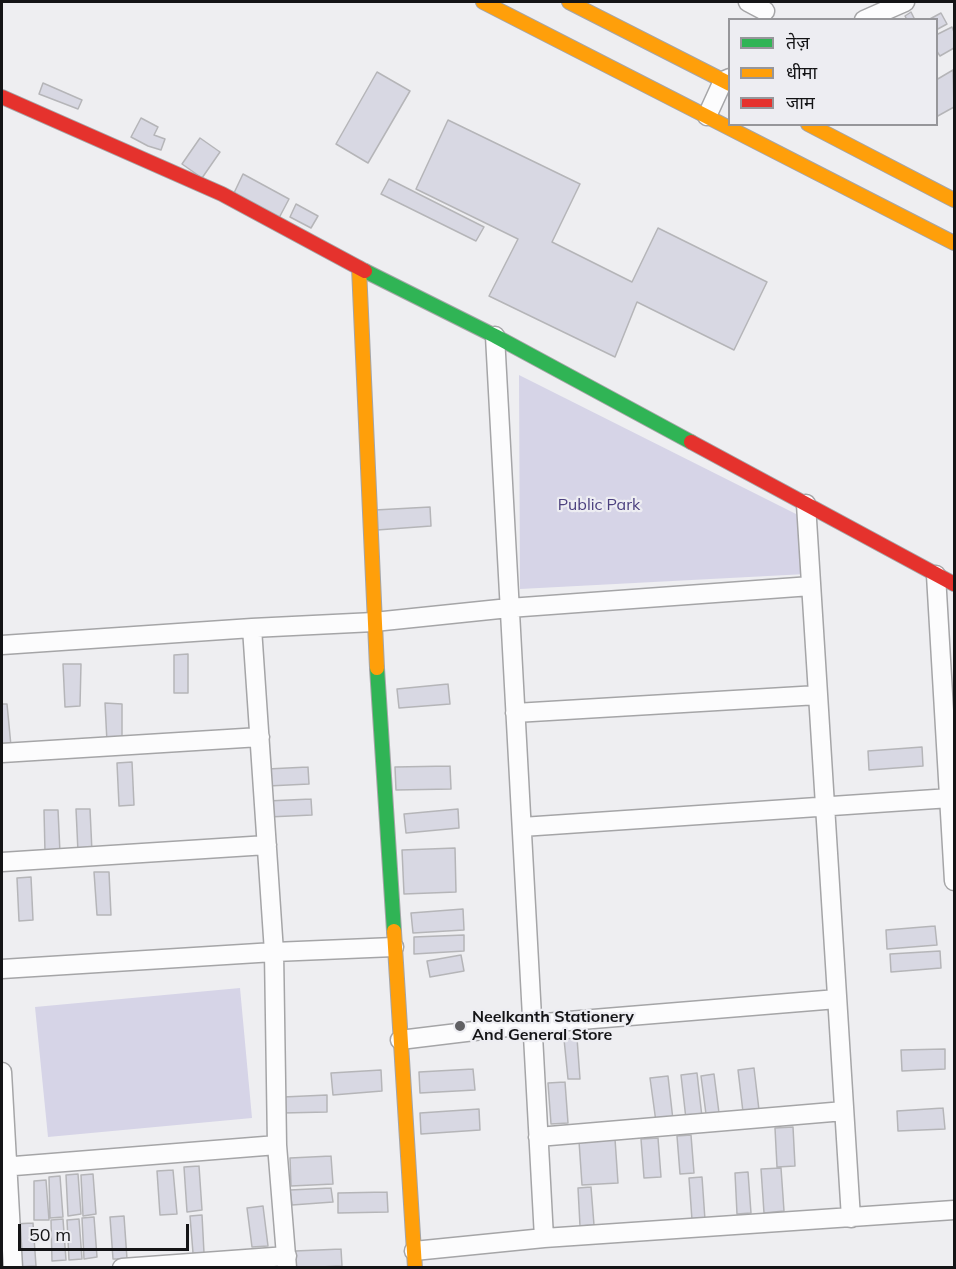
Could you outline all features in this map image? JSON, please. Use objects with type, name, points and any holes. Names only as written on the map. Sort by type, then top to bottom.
[{"type":"street","points":[[483,2],[954,243]]},
{"type":"street","points":[[569,2],[727,81],[707,116]]},
{"type":"street","points":[[748,2],[765,11]]},
{"type":"street","points":[[869,18],[905,2]]},
{"type":"street","points":[[2,97],[222,194],[359,268],[495,336],[954,584]]},
{"type":"street","points":[[812,126],[954,200]]},
{"type":"street","points":[[359,268],[374,622],[414,1259],[544,1238],[954,1210]]},
{"type":"street","points":[[495,336],[544,1238]]},
{"type":"street","points":[[806,504],[851,1218]]},
{"type":"street","points":[[936,574],[954,881]]},
{"type":"street","points":[[2,645],[374,622],[509,608],[811,586]]},
{"type":"street","points":[[122,1268],[287,1262],[277,1145],[274,952],[252,628]]},
{"type":"street","points":[[515,713],[818,695]]},
{"type":"street","points":[[2,753],[260,737]]},
{"type":"street","points":[[522,827],[950,798]]},
{"type":"street","points":[[2,862],[267,845]]},
{"type":"street","points":[[2,969],[394,947]]},
{"type":"street","points":[[400,1040],[532,1024],[837,999]]},
{"type":"street","points":[[2,1072],[4,1166],[13,1268]]},
{"type":"street","points":[[538,1137],[844,1111]]},
{"type":"street","points":[[4,1166],[277,1145]]},
{"type":"green space","name":"Public Park","points":[[519,375],[798,515],[806,574],[520,589]]},
{"type":"green space","points":[[240,988],[252,1118],[48,1137],[35,1007]]},
{"type":"building","points":[[911,12],[914,18],[906,18],[905,16]]},
{"type":"building","points":[[941,13],[947,24],[938,29],[938,18],[932,18]]},
{"type":"building","points":[[952,27],[954,32],[954,48],[940,56],[938,53],[938,34]]},
{"type":"building","points":[[953,70],[954,107],[938,116],[938,79]]},
{"type":"building","points":[[377,72],[410,91],[368,163],[336,144]]},
{"type":"building","points":[[43,83],[82,100],[78,109],[39,94]]},
{"type":"building","points":[[141,118],[158,127],[154,135],[165,139],[161,150],[131,137]]},
{"type":"building","points":[[448,120],[580,184],[552,242],[632,282],[658,228],[767,282],[734,350],[637,302],[615,357],[489,296],[518,239],[416,189]]},
{"type":"building","points":[[200,138],[220,152],[202,178],[182,164]]},
{"type":"building","points":[[243,174],[289,199],[279,218],[234,193]]},
{"type":"building","points":[[389,179],[484,227],[476,241],[381,194]]},
{"type":"building","points":[[296,204],[318,216],[311,228],[290,217]]},
{"type":"building","points":[[430,507],[431,526],[377,530],[375,510]]},
{"type":"building","points":[[188,654],[188,693],[174,693],[174,655]]},
{"type":"building","points":[[63,664],[81,664],[80,706],[65,707]]},
{"type":"building","points":[[448,684],[450,704],[399,708],[397,689]]},
{"type":"building","points":[[105,703],[122,704],[122,741],[107,742]]},
{"type":"building","points":[[2,704],[7,704],[11,746],[2,747]]},
{"type":"building","points":[[922,747],[923,766],[869,770],[868,751]]},
{"type":"building","points":[[132,762],[134,805],[119,806],[117,763]]},
{"type":"building","points":[[450,766],[451,789],[396,790],[395,767]]},
{"type":"building","points":[[308,767],[309,784],[268,786],[267,769]]},
{"type":"building","points":[[311,799],[312,815],[268,817],[267,801]]},
{"type":"building","points":[[76,809],[90,809],[92,852],[78,852]]},
{"type":"building","points":[[458,809],[459,828],[406,833],[404,814]]},
{"type":"building","points":[[44,810],[58,810],[60,853],[45,853]]},
{"type":"building","points":[[455,848],[456,892],[404,894],[402,850]]},
{"type":"building","points":[[94,872],[109,872],[111,915],[97,915]]},
{"type":"building","points":[[31,877],[33,920],[19,921],[17,878]]},
{"type":"building","points":[[463,909],[464,930],[413,933],[411,913]]},
{"type":"building","points":[[935,926],[937,945],[887,949],[886,930]]},
{"type":"building","points":[[464,935],[464,951],[414,954],[414,937]]},
{"type":"building","points":[[940,951],[941,968],[891,972],[890,954]]},
{"type":"building","points":[[461,955],[464,971],[430,977],[427,961]]},
{"type":"building","points":[[577,1038],[580,1079],[568,1079],[564,1039]]},
{"type":"building","points":[[945,1049],[945,1069],[902,1071],[901,1050]]},
{"type":"building","points":[[754,1068],[759,1110],[743,1112],[738,1070]]},
{"type":"building","points":[[473,1069],[475,1090],[420,1093],[419,1072]]},
{"type":"building","points":[[381,1070],[382,1091],[333,1095],[331,1073]]},
{"type":"building","points":[[697,1073],[702,1117],[686,1119],[681,1075]]},
{"type":"building","points":[[714,1074],[719,1113],[706,1114],[701,1076]]},
{"type":"building","points":[[668,1076],[673,1120],[656,1122],[650,1078]]},
{"type":"building","points":[[565,1082],[568,1123],[551,1124],[548,1083]]},
{"type":"building","points":[[327,1095],[327,1112],[283,1113],[283,1097]]},
{"type":"building","points":[[943,1108],[945,1129],[898,1131],[897,1111]]},
{"type":"building","points":[[479,1109],[480,1130],[421,1134],[420,1113]]},
{"type":"building","points":[[793,1127],[795,1166],[777,1167],[775,1128]]},
{"type":"building","points":[[691,1135],[694,1173],[680,1174],[677,1136]]},
{"type":"building","points":[[658,1138],[661,1177],[644,1178],[641,1139]]},
{"type":"building","points":[[615,1139],[618,1183],[582,1185],[579,1141]]},
{"type":"building","points":[[331,1156],[333,1184],[291,1186],[290,1158]]},
{"type":"building","points":[[199,1166],[202,1210],[187,1212],[184,1167]]},
{"type":"building","points":[[781,1168],[784,1211],[764,1213],[761,1169]]},
{"type":"building","points":[[173,1170],[177,1214],[160,1215],[157,1171]]},
{"type":"building","points":[[748,1172],[751,1213],[737,1214],[735,1173]]},
{"type":"building","points":[[78,1174],[81,1214],[68,1216],[66,1175]]},
{"type":"building","points":[[93,1174],[96,1214],[83,1216],[81,1175]]},
{"type":"building","points":[[60,1176],[63,1217],[50,1218],[49,1177]]},
{"type":"building","points":[[702,1177],[705,1220],[692,1220],[689,1178]]},
{"type":"building","points":[[46,1180],[49,1220],[34,1220],[34,1181]]},
{"type":"building","points":[[591,1187],[594,1225],[580,1226],[578,1188]]},
{"type":"building","points":[[331,1188],[333,1202],[292,1205],[290,1190]]},
{"type":"building","points":[[387,1192],[388,1212],[338,1213],[338,1193]]},
{"type":"building","points":[[263,1206],[268,1246],[252,1247],[247,1208]]},
{"type":"building","points":[[202,1215],[204,1253],[193,1253],[190,1216]]},
{"type":"building","points":[[124,1216],[127,1259],[113,1259],[110,1217]]},
{"type":"building","points":[[94,1217],[97,1257],[84,1259],[82,1218]]},
{"type":"building","points":[[63,1219],[66,1260],[52,1261],[51,1220]]},
{"type":"building","points":[[79,1219],[82,1259],[69,1260],[67,1220]]},
{"type":"building","points":[[33,1223],[36,1266],[17,1267],[14,1224]]},
{"type":"building","points":[[341,1249],[342,1266],[296,1268],[295,1251]]},
{"type":"traffic: fast","points":[[365,271],[495,336],[691,442]]},
{"type":"traffic: fast","points":[[377,668],[394,931]]},
{"type":"traffic: slow","points":[[483,2],[954,243]]},
{"type":"traffic: slow","points":[[569,2],[728,83]]},
{"type":"traffic: slow","points":[[812,126],[954,200]]},
{"type":"traffic: slow","points":[[359,268],[377,668]]},
{"type":"traffic: slow","points":[[394,931],[415,1268]]},
{"type":"traffic: jam","points":[[2,97],[222,194],[365,271]]},
{"type":"traffic: jam","points":[[691,442],[954,584]]},
{"type":"place","name":"Neelkanth Stationery And General Store","points":[[460,1026]]}]
